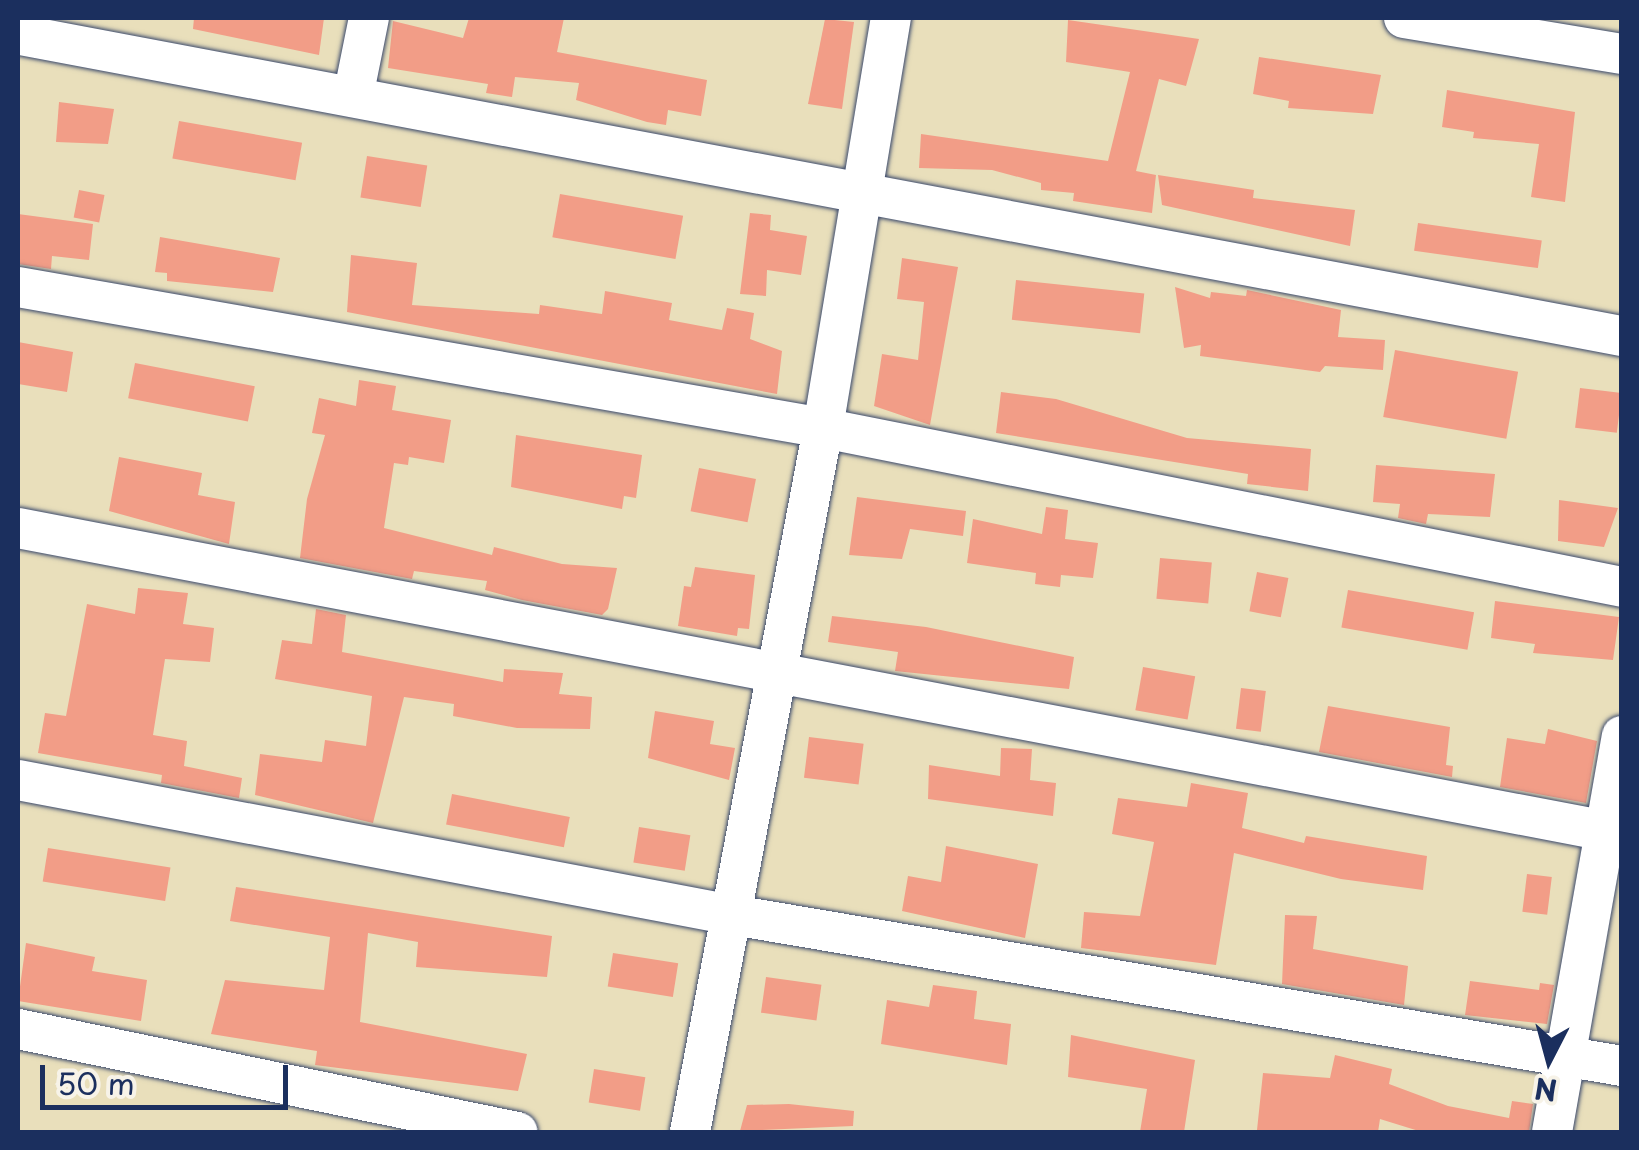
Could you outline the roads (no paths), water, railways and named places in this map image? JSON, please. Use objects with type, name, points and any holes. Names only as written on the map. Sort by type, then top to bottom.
[{"type":"street","points":[[353,97],[369,18]]},
{"type":"street","points":[[690,1132],[727,914],[823,428],[890,18]]},
{"type":"street","points":[[1404,18],[1622,54]]},
{"type":"street","points":[[21,35],[860,188],[1622,336]]},
{"type":"street","points":[[18,287],[823,428],[1622,587]]},
{"type":"street","points":[[18,528],[1613,832]]},
{"type":"street","points":[[1552,1132],[1613,832],[1622,736]]},
{"type":"street","points":[[18,780],[727,914],[1622,1066]]},
{"type":"street","points":[[18,1029],[517,1132]]}]
